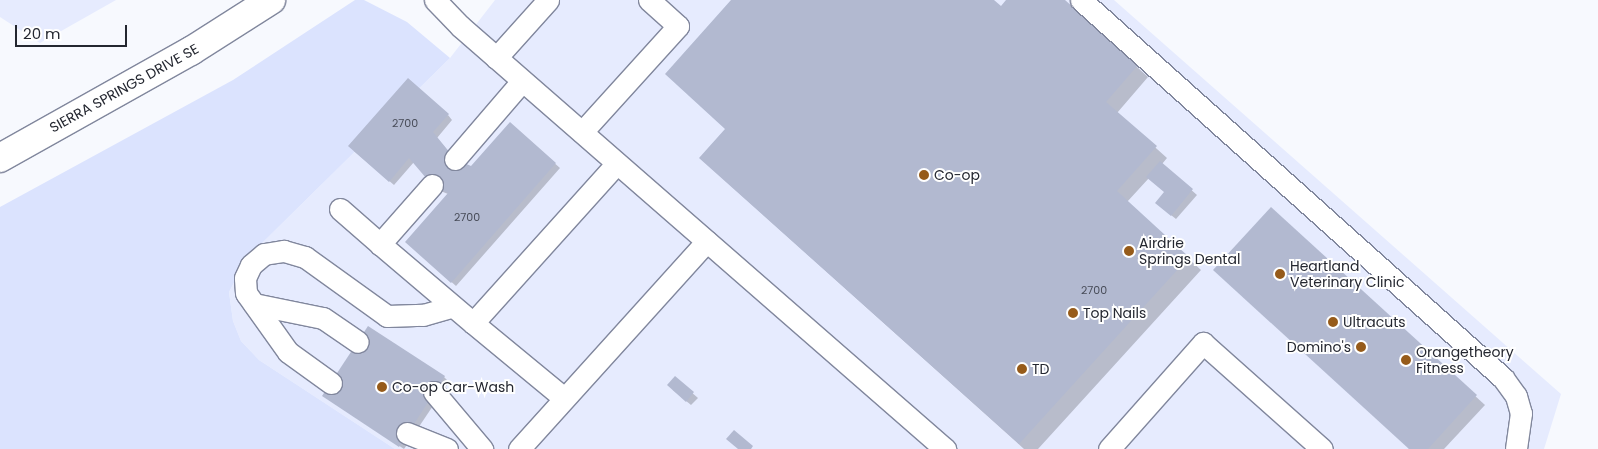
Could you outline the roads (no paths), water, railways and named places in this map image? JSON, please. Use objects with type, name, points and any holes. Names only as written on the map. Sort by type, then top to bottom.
[{"type":"street","name":"SIERRA SPRINGS DRIVE SE","points":[[0,158],[191,51],[271,0]]},
{"type":"lane","points":[[435,0],[522,81],[945,449]]},
{"type":"lane","points":[[496,58],[548,0]]},
{"type":"lane","points":[[582,132],[678,26],[649,0]]},
{"type":"lane","points":[[1081,0],[1503,378],[1516,396],[1521,413],[1516,449]]},
{"type":"lane","points":[[456,159],[522,81]]},
{"type":"lane","points":[[473,323],[617,163]]},
{"type":"lane","points":[[380,244],[432,185]]},
{"type":"lane","points":[[340,209],[451,307],[564,398]]},
{"type":"lane","points":[[518,449],[706,241]]},
{"type":"lane","points":[[331,383],[288,352],[246,293],[245,278],[251,265],[264,254],[284,251],[305,258],[386,316],[423,314],[451,307]]},
{"type":"lane","points":[[254,304],[323,318],[358,342]]},
{"type":"lane","points":[[1109,449],[1203,343],[1322,449]]},
{"type":"lane","points":[[434,392],[482,449]]},
{"type":"lane","points":[[407,433],[447,449]]},
{"type":"place","name":"Co-op","points":[[924,175]]},
{"type":"place","name":"Airdrie Springs Dental","points":[[1129,251]]},
{"type":"place","name":"Heartland Veterinary Clinic","points":[[1280,274]]},
{"type":"place","name":"Top Nails","points":[[1073,313]]},
{"type":"place","name":"Ultracuts","points":[[1333,322]]},
{"type":"place","name":"Domino's","points":[[1361,347]]},
{"type":"place","name":"Orangetheory Fitness","points":[[1406,360]]},
{"type":"place","name":"TD","points":[[1022,369]]},
{"type":"place","name":"Co-op Car-Wash","points":[[382,387]]}]
